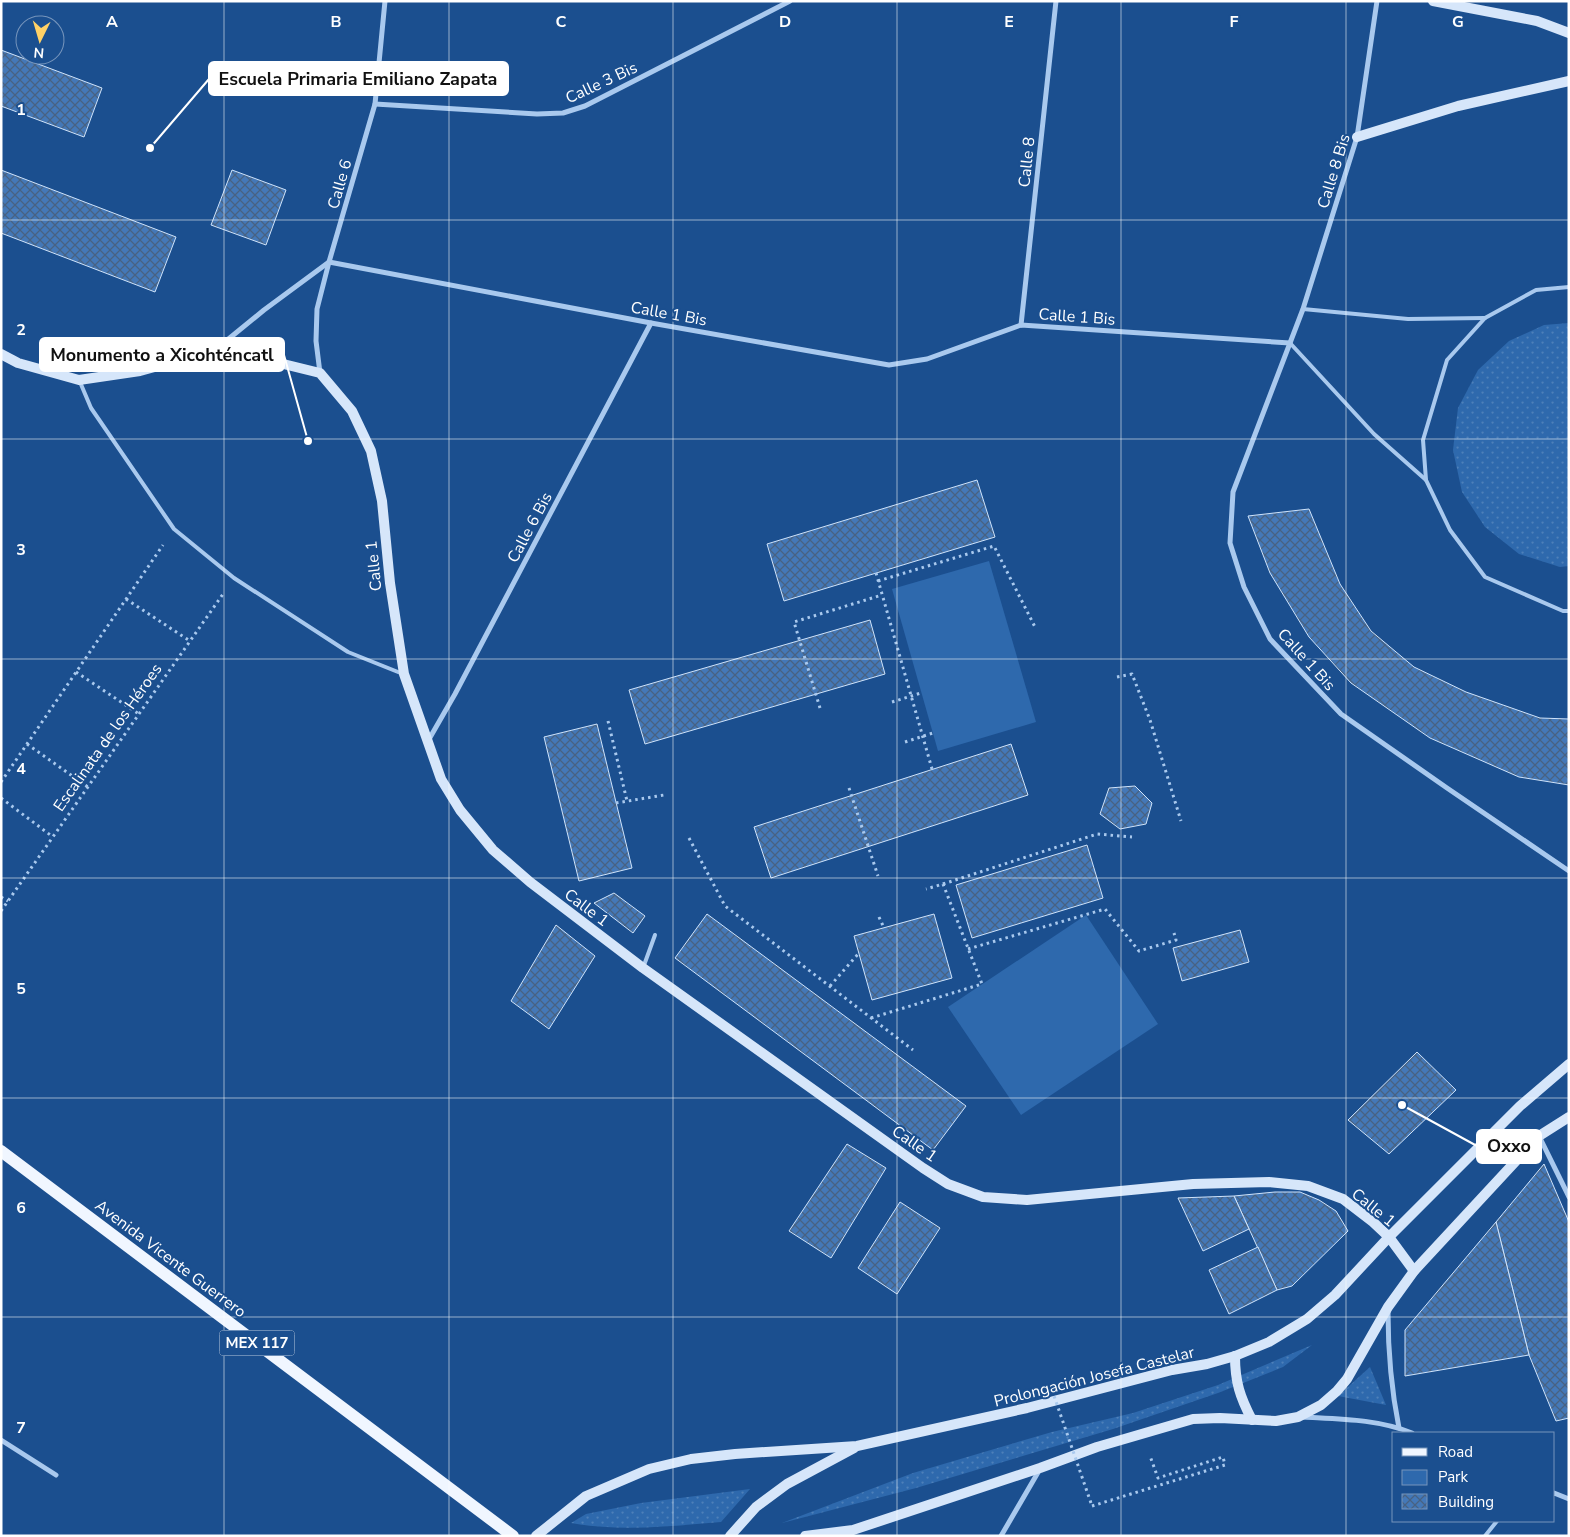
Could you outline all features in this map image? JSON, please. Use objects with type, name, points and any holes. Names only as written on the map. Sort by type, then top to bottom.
[{"type":"main road","points":[[1432,1],[1537,21],[1569,33]]},
{"type":"main road","points":[[1357,137],[1458,106],[1569,80]]},
{"type":"main road","points":[[1,354],[18,363],[79,380],[140,371],[213,351],[260,358],[320,373]]},
{"type":"main road","name":"Calle 1","points":[[320,373],[352,411],[371,451],[382,500],[390,583],[404,674],[441,778],[460,810],[493,850],[530,882],[643,968],[948,1184],[982,1197],[1027,1200],[1193,1184],[1269,1182],[1308,1186],[1344,1199],[1373,1222],[1388,1237],[1414,1271]]},
{"type":"main road","name":"Prolongación Josefa Castelar","points":[[536,1536],[586,1496],[649,1469],[691,1459],[735,1454],[857,1446],[1028,1408],[1172,1370],[1206,1364],[1235,1356],[1269,1342],[1307,1318],[1335,1296],[1388,1237],[1520,1106],[1569,1064]]},
{"type":"main road","points":[[805,1536],[851,1533],[1097,1447],[1193,1419],[1220,1418],[1276,1421],[1298,1417],[1321,1405],[1347,1379],[1388,1308],[1414,1271],[1539,1136],[1569,1117]]},
{"type":"main road","name":"Avenida Vicente Guerrero","points":[[1,1151],[513,1536]]},
{"type":"main road","points":[[1235,1356],[1235,1378],[1241,1399],[1252,1420]]},
{"type":"main road","points":[[730,1536],[756,1507],[786,1484],[857,1446]]},
{"type":"street","name":"Calle 6","points":[[320,373],[316,341],[318,309],[329,262],[375,104],[385,1]]},
{"type":"street","name":"Calle 3 Bis","points":[[375,104],[537,114],[562,113],[585,106],[790,1]]},
{"type":"street","name":"Calle 8","points":[[1021,325],[1056,1]]},
{"type":"street","name":"Calle 8 Bis","points":[[1290,343],[1303,309],[1357,137],[1377,1]]},
{"type":"street","name":"Calle 1 Bis","points":[[329,262],[651,323],[889,365],[927,359],[1021,325],[1290,343],[1233,492],[1230,543],[1244,587],[1270,639],[1341,714],[1569,871]]},
{"type":"street","points":[[213,351],[329,262]]},
{"type":"street","name":"Calle 6 Bis","points":[[428,741],[455,694],[651,323]]},
{"type":"street","points":[[1539,1136],[1569,1197]]},
{"type":"street","points":[[1388,1308],[1388,1351],[1392,1394],[1399,1428]]},
{"type":"street","points":[[1298,1417],[1366,1422],[1399,1428],[1409,1432]]},
{"type":"street","points":[[1,1440],[56,1474]]},
{"type":"street","points":[[1002,1536],[1040,1468]]},
{"type":"street","points":[[1555,1493],[1569,1499]]},
{"type":"lane","points":[[1569,288],[1536,290],[1484,318],[1447,360],[1423,440],[1426,480],[1450,530],[1486,577],[1563,611],[1569,611]]},
{"type":"lane","points":[[1303,309],[1408,319],[1484,318]]},
{"type":"lane","points":[[1290,343],[1374,434],[1426,480]]},
{"type":"lane","points":[[79,380],[91,408],[174,529],[234,578],[348,652],[404,674]]},
{"type":"lane","points":[[643,968],[655,935]]},
{"type":"lane","points":[[1485,1536],[1496,1522]]},
{"type":"path","points":[[1,782],[174,529]]},
{"type":"path","points":[[878,581],[994,546],[1034,627]]},
{"type":"path","points":[[876,573],[932,769]]},
{"type":"path","name":"Escalinata de los Héroes","points":[[1,911],[234,578]]},
{"type":"path","points":[[820,708],[794,622],[882,595]]},
{"type":"path","points":[[126,599],[190,641]]},
{"type":"path","points":[[76,672],[139,714]]},
{"type":"path","points":[[1117,677],[1132,674],[1150,720],[1181,821]]},
{"type":"path","points":[[892,702],[921,693]]},
{"type":"path","points":[[608,721],[627,801]]},
{"type":"path","points":[[905,742],[933,733]]},
{"type":"path","points":[[27,744],[88,787]]},
{"type":"path","points":[[848,788],[878,876]]},
{"type":"path","points":[[616,803],[664,795]]},
{"type":"path","points":[[1,798],[52,837]]},
{"type":"path","points":[[926,890],[1097,834],[1132,837]]},
{"type":"path","points":[[689,838],[725,906],[913,1050]]},
{"type":"path","points":[[871,1018],[982,984],[943,884]]},
{"type":"path","points":[[1,897],[8,901]]},
{"type":"path","points":[[968,949],[1105,909],[1139,951],[1176,940],[1174,933]]},
{"type":"path","points":[[879,917],[884,928]]},
{"type":"path","points":[[830,986],[859,953]]},
{"type":"path","points":[[1052,1390],[1092,1506],[1225,1465],[1222,1457],[1158,1478]]},
{"type":"green space","points":[[1569,323],[1569,566],[1560,567],[1519,554],[1485,527],[1462,492],[1453,450],[1458,408],[1478,370],[1509,341],[1544,325]]},
{"type":"green space","points":[[989,561],[1036,722],[938,751],[892,589]]},
{"type":"green space","points":[[1086,915],[1158,1024],[1021,1115],[948,1007]]},
{"type":"green space","points":[[1312,1345],[1283,1367],[1218,1393],[1113,1429],[916,1488],[782,1523],[913,1473],[1052,1432],[1133,1413],[1218,1385]]},
{"type":"green space","points":[[1370,1367],[1386,1405],[1338,1396]]},
{"type":"green space","points":[[750,1489],[721,1522],[627,1528],[571,1523],[586,1514],[641,1503]]},
{"type":"building","points":[[1,50],[15,55],[15,65],[41,65],[102,88],[84,137],[1,106]]},
{"type":"building","points":[[1,170],[176,237],[155,292],[1,233]]},
{"type":"building","points":[[232,170],[286,190],[266,245],[211,225]]},
{"type":"building","points":[[977,480],[995,537],[784,601],[767,544]]},
{"type":"building","points":[[1309,509],[1340,584],[1371,631],[1414,667],[1466,692],[1540,718],[1569,719],[1569,785],[1519,777],[1430,738],[1351,683],[1309,637],[1270,573],[1248,516]]},
{"type":"building","points":[[870,620],[885,674],[645,744],[629,690]]},
{"type":"building","points":[[597,724],[632,868],[579,881],[544,737]]},
{"type":"building","points":[[1011,744],[1028,795],[771,878],[754,827]]},
{"type":"building","points":[[1135,786],[1152,803],[1146,824],[1120,829],[1100,814],[1109,788]]},
{"type":"building","points":[[1087,845],[1103,898],[972,938],[956,885]]},
{"type":"building","points":[[614,893],[645,916],[633,933],[594,903]]},
{"type":"building","points":[[707,914],[966,1106],[933,1150],[675,958]]},
{"type":"building","points":[[934,914],[952,978],[872,1000],[854,936]]},
{"type":"building","points":[[556,925],[595,956],[549,1029],[511,1001]]},
{"type":"building","points":[[1240,930],[1249,962],[1182,981],[1173,948]]},
{"type":"building","points":[[1417,1052],[1456,1090],[1389,1154],[1348,1120]]},
{"type":"building","points":[[847,1144],[886,1168],[831,1258],[789,1231]]},
{"type":"building","points":[[1544,1164],[1569,1222],[1569,1418],[1556,1421],[1529,1355],[1496,1222]]},
{"type":"building","points":[[1275,1192],[1300,1192],[1319,1200],[1336,1211],[1348,1231],[1292,1286],[1277,1290],[1234,1196]]},
{"type":"building","points":[[1234,1196],[1249,1229],[1203,1251],[1178,1198]]},
{"type":"building","points":[[900,1202],[940,1228],[897,1294],[858,1268]]},
{"type":"building","points":[[1496,1222],[1529,1355],[1405,1376],[1405,1330]]},
{"type":"building","points":[[1258,1247],[1277,1290],[1229,1314],[1209,1270]]},
{"type":"place","name":"Escuela Primaria Emiliano Zapata","points":[[150,148]]},
{"type":"place","name":"Monumento a Xicohténcatl","points":[[308,441]]},
{"type":"place","name":"Oxxo","points":[[1402,1105]]}]
